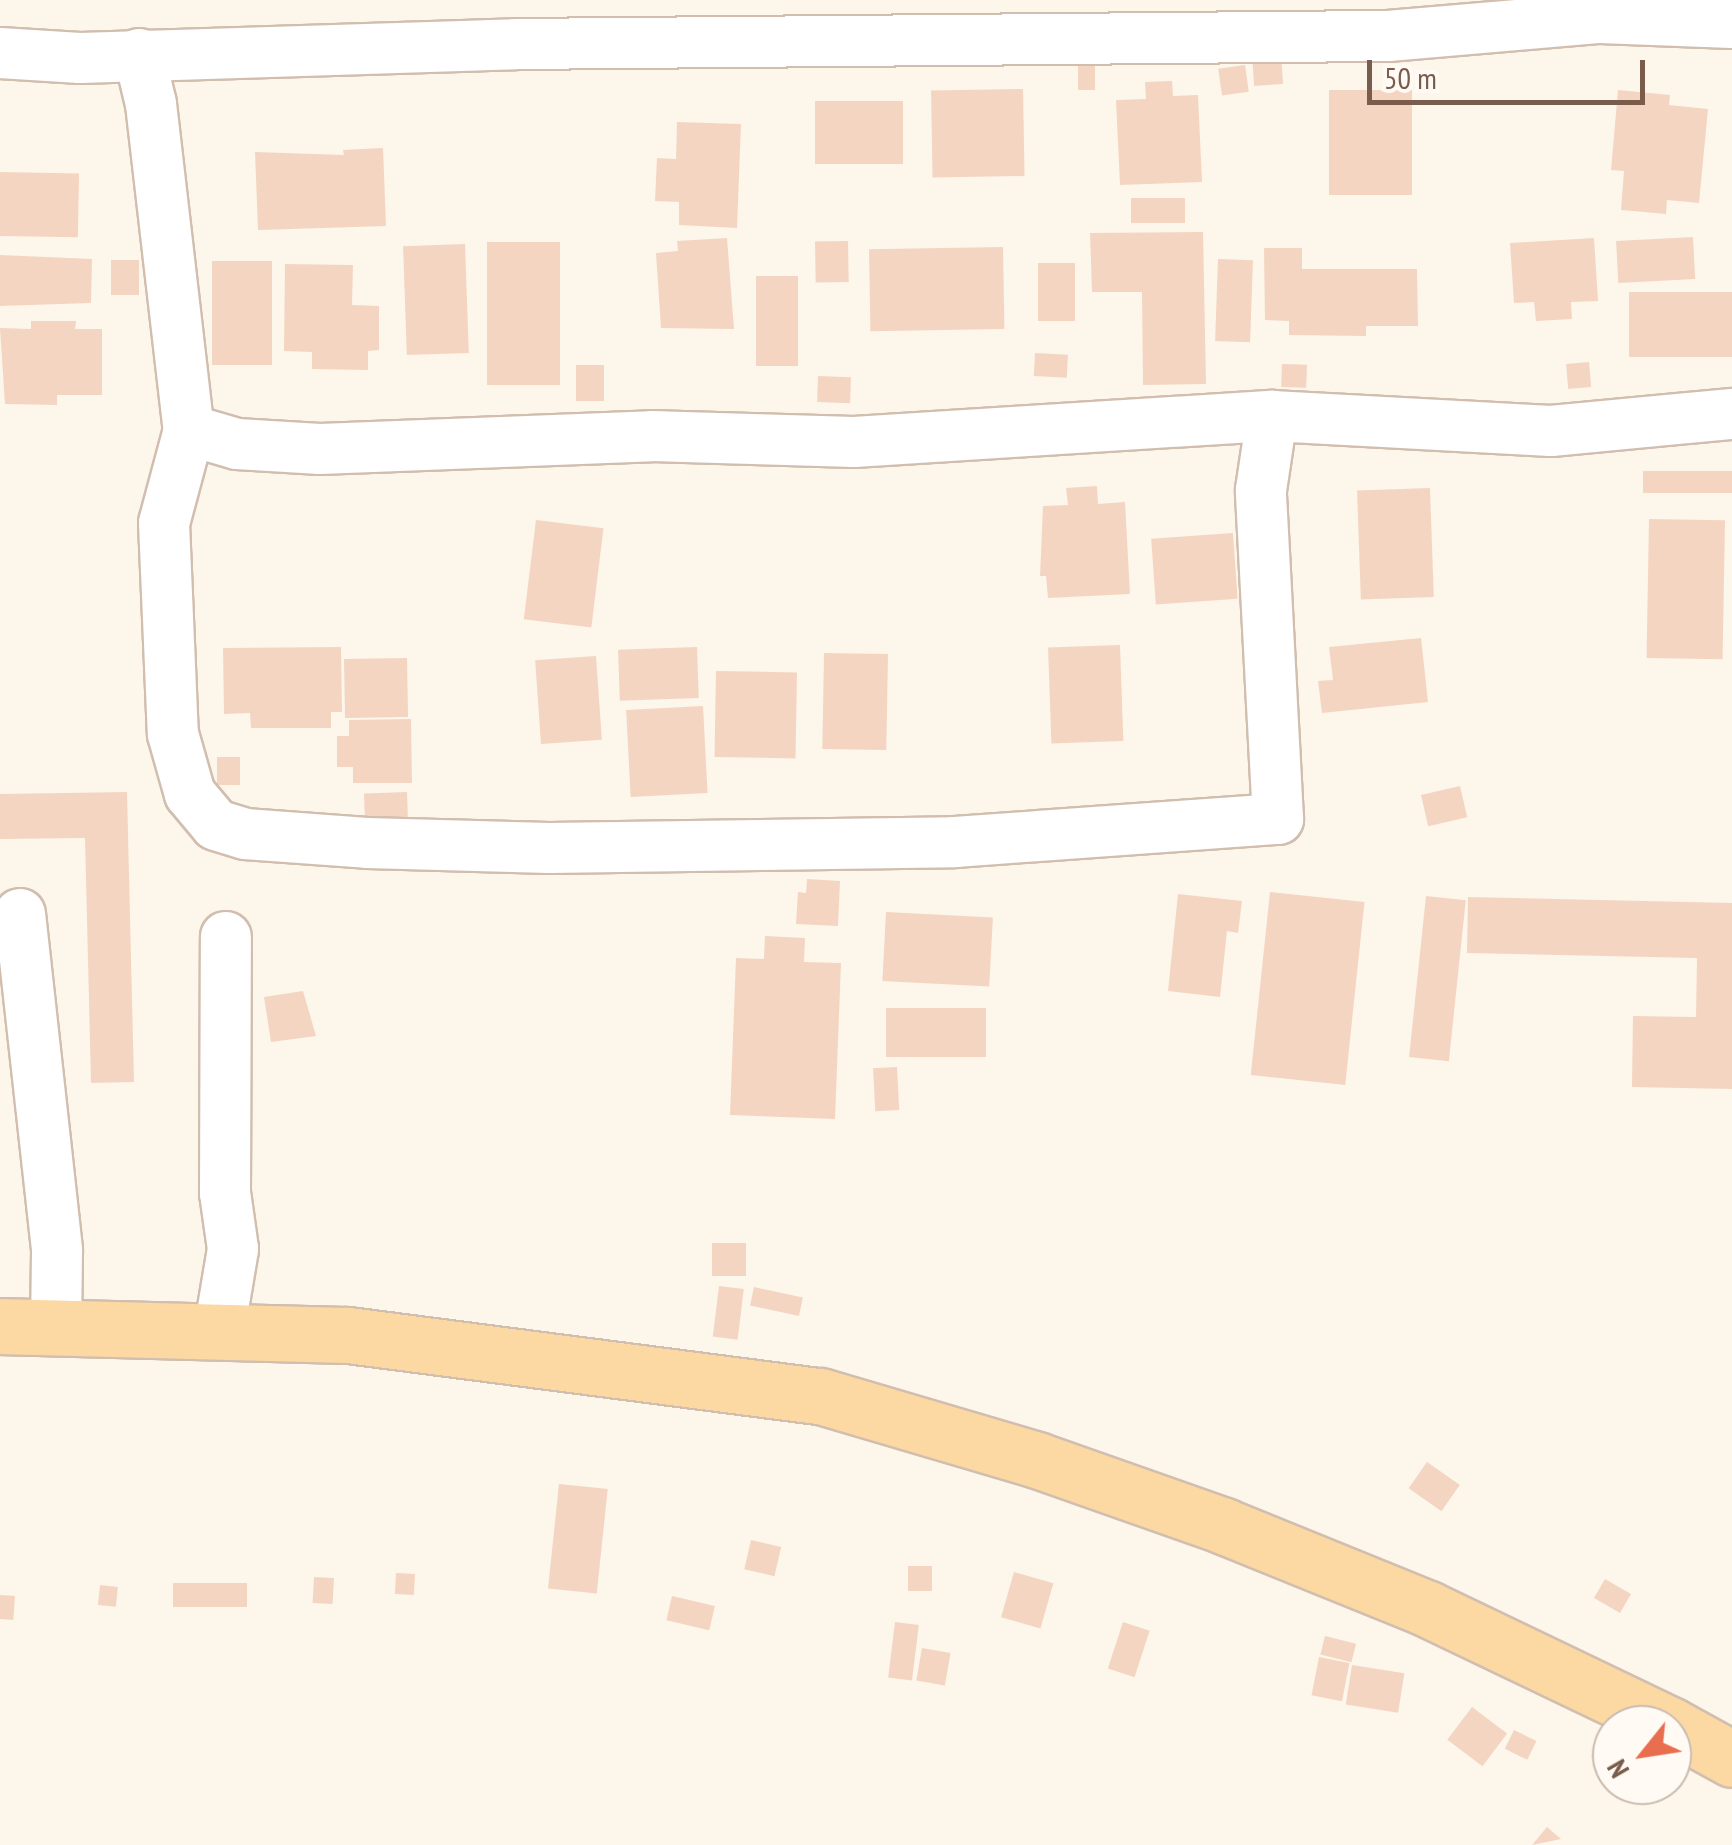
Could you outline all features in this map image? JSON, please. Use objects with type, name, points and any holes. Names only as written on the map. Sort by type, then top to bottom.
[{"type":"main road","points":[[0,1326],[348,1335],[820,1396],[1037,1460],[1224,1526],[1428,1609],[1627,1705]]},
{"type":"main road","points":[[1692,1737],[1732,1759]]},
{"type":"street","points":[[0,53],[139,54],[820,38],[1086,20],[1388,36],[1600,18],[1732,23]]},
{"type":"street","points":[[139,54],[151,104],[189,430],[164,523],[167,656],[182,774],[202,812],[216,825],[366,843],[780,845],[1107,835],[1278,818],[1261,490],[1272,416]]},
{"type":"street","points":[[189,430],[236,444],[320,450],[652,436],[854,442],[1272,416],[1550,431],[1732,414]]},
{"type":"street","points":[[20,914],[58,1251],[56,1328]]},
{"type":"street","points":[[219,1332],[233,1249],[224,1193],[226,937]]},
{"type":"building","points":[[1281,54],[1283,84],[1254,86],[1252,56]]},
{"type":"building","points":[[1078,60],[1095,60],[1095,90],[1078,90]]},
{"type":"building","points":[[1245,65],[1249,92],[1222,95],[1218,69]]},
{"type":"building","points":[[1172,81],[1173,96],[1198,95],[1202,182],[1120,185],[1116,100],[1146,99],[1145,82]]},
{"type":"building","points":[[1023,89],[1025,176],[933,178],[931,91]]},
{"type":"building","points":[[1329,90],[1412,90],[1412,195],[1329,195]]},
{"type":"building","points":[[1618,90],[1670,95],[1669,105],[1708,109],[1699,203],[1667,200],[1666,214],[1621,210],[1624,171],[1611,170]]},
{"type":"building","points":[[815,101],[903,101],[903,164],[815,164]]},
{"type":"building","points":[[677,122],[741,124],[737,228],[679,225],[679,202],[655,201],[657,158],[676,159]]},
{"type":"building","points":[[383,148],[386,226],[258,230],[255,152],[344,155],[343,150]]},
{"type":"building","points":[[0,172],[79,173],[78,237],[0,236]]},
{"type":"building","points":[[1131,198],[1185,198],[1185,223],[1131,223]]},
{"type":"building","points":[[1203,232],[1206,384],[1143,385],[1142,292],[1092,292],[1090,233]]},
{"type":"building","points":[[1693,237],[1695,279],[1618,283],[1616,241]]},
{"type":"building","points":[[727,238],[734,329],[661,328],[656,253],[678,251],[677,241]]},
{"type":"building","points":[[1594,238],[1598,301],[1571,302],[1572,319],[1536,321],[1534,302],[1514,303],[1510,243]]},
{"type":"building","points":[[848,241],[849,282],[816,283],[815,242]]},
{"type":"building","points":[[487,242],[560,242],[560,385],[487,385]]},
{"type":"building","points":[[465,244],[469,353],[407,355],[403,246]]},
{"type":"building","points":[[1003,247],[1004,329],[870,331],[869,249]]},
{"type":"building","points":[[1264,248],[1302,248],[1302,269],[1417,269],[1418,326],[1366,326],[1366,336],[1289,335],[1289,321],[1265,320]]},
{"type":"building","points":[[0,255],[92,259],[91,303],[0,306]]},
{"type":"building","points":[[1218,259],[1253,260],[1250,342],[1215,341]]},
{"type":"building","points":[[111,260],[139,260],[139,295],[111,295]]},
{"type":"building","points":[[212,261],[272,261],[272,365],[212,365]]},
{"type":"building","points":[[1038,263],[1075,263],[1075,321],[1038,321]]},
{"type":"building","points":[[285,264],[353,265],[352,305],[379,306],[379,350],[368,351],[368,370],[312,369],[312,352],[284,351]]},
{"type":"building","points":[[756,276],[798,276],[798,366],[756,366]]},
{"type":"building","points":[[1629,292],[1732,292],[1732,357],[1629,357]]},
{"type":"building","points":[[31,321],[76,321],[75,329],[102,329],[102,395],[57,395],[57,405],[5,404],[0,328],[31,329]]},
{"type":"building","points":[[1035,353],[1068,355],[1067,378],[1034,376]]},
{"type":"building","points":[[1589,362],[1591,387],[1568,389],[1566,364]]},
{"type":"building","points":[[1282,364],[1307,365],[1306,388],[1281,387]]},
{"type":"building","points":[[576,365],[604,365],[604,401],[576,401]]},
{"type":"building","points":[[818,376],[851,377],[850,403],[817,402]]},
{"type":"building","points":[[1643,471],[1732,471],[1732,493],[1643,493]]},
{"type":"building","points":[[1097,486],[1098,504],[1125,502],[1130,594],[1048,598],[1046,576],[1040,576],[1043,506],[1068,505],[1066,488]]},
{"type":"building","points":[[1430,488],[1434,597],[1361,599],[1357,491]]},
{"type":"building","points":[[1649,519],[1725,520],[1723,659],[1647,658]]},
{"type":"building","points":[[536,520],[603,528],[591,628],[524,619]]},
{"type":"building","points":[[1233,533],[1238,599],[1156,605],[1151,539]]},
{"type":"building","points":[[1421,638],[1428,702],[1322,713],[1318,681],[1333,680],[1329,647]]},
{"type":"building","points":[[1120,645],[1123,741],[1051,743],[1048,648]]},
{"type":"building","points":[[341,647],[342,712],[331,712],[331,728],[251,728],[250,713],[224,714],[223,648]]},
{"type":"building","points":[[697,647],[699,698],[620,701],[618,650]]},
{"type":"building","points":[[824,653],[888,654],[886,750],[822,749]]},
{"type":"building","points":[[596,656],[602,740],[541,744],[535,660]]},
{"type":"building","points":[[407,658],[408,717],[345,718],[344,659]]},
{"type":"building","points":[[716,671],[797,672],[795,758],[714,757]]},
{"type":"building","points":[[703,706],[708,793],[631,797],[626,710]]},
{"type":"building","points":[[411,719],[412,783],[353,783],[353,767],[337,767],[337,736],[349,736],[349,720]]},
{"type":"building","points":[[217,757],[240,757],[240,785],[217,785]]},
{"type":"building","points":[[1460,786],[1467,817],[1428,826],[1421,795]]},
{"type":"building","points":[[127,792],[134,1082],[91,1083],[85,838],[0,839],[0,794]]},
{"type":"building","points":[[407,792],[408,824],[365,825],[364,794]]},
{"type":"building","points":[[807,879],[840,881],[838,926],[796,924],[798,892],[806,893]]},
{"type":"building","points":[[1270,892],[1364,902],[1345,1085],[1251,1075]]},
{"type":"building","points":[[1178,894],[1242,901],[1238,933],[1227,931],[1220,997],[1168,991]]},
{"type":"building","points":[[1426,896],[1466,900],[1449,1061],[1409,1057]]},
{"type":"building","points":[[1468,897],[1732,903],[1732,1089],[1632,1087],[1633,1016],[1696,1017],[1697,958],[1467,953]]},
{"type":"building","points":[[886,912],[993,918],[989,987],[882,981]]},
{"type":"building","points":[[765,936],[805,938],[804,962],[841,963],[835,1119],[730,1115],[736,958],[764,959]]},
{"type":"building","points":[[303,991],[316,1036],[271,1042],[264,997]]},
{"type":"building","points":[[886,1008],[986,1008],[986,1057],[886,1057]]},
{"type":"building","points":[[897,1067],[899,1110],[875,1111],[873,1068]]},
{"type":"building","points":[[712,1243],[746,1243],[746,1276],[712,1276]]},
{"type":"building","points":[[719,1286],[744,1289],[738,1340],[713,1337]]},
{"type":"building","points":[[754,1287],[803,1297],[799,1316],[750,1306]]},
{"type":"building","points":[[1427,1462],[1460,1485],[1441,1511],[1409,1488]]},
{"type":"building","points":[[559,1484],[608,1489],[597,1594],[548,1588]]},
{"type":"building","points":[[751,1540],[781,1547],[774,1576],[744,1569]]},
{"type":"building","points":[[908,1566],[932,1566],[932,1591],[908,1591]]},
{"type":"building","points":[[1014,1572],[1053,1583],[1040,1628],[1001,1617]]},
{"type":"building","points":[[396,1573],[415,1574],[414,1595],[395,1594]]},
{"type":"building","points":[[314,1577],[334,1578],[333,1604],[313,1603]]},
{"type":"building","points":[[1605,1579],[1631,1594],[1620,1613],[1594,1598]]},
{"type":"building","points":[[173,1583],[247,1583],[247,1607],[173,1607]]},
{"type":"building","points":[[100,1585],[118,1587],[116,1607],[98,1605]]},
{"type":"building","points":[[0,1595],[15,1596],[13,1620],[0,1619]]},
{"type":"building","points":[[672,1596],[715,1606],[709,1630],[666,1620]]},
{"type":"building","points":[[895,1622],[919,1625],[912,1681],[888,1678]]},
{"type":"building","points":[[1123,1622],[1150,1631],[1134,1677],[1108,1669]]},
{"type":"building","points":[[1325,1636],[1356,1644],[1351,1662],[1320,1654]]},
{"type":"building","points":[[922,1648],[951,1653],[945,1686],[916,1680]]},
{"type":"building","points":[[1319,1657],[1349,1663],[1342,1701],[1312,1695]]},
{"type":"building","points":[[1352,1665],[1404,1673],[1398,1713],[1346,1705]]},
{"type":"building","points":[[1472,1707],[1507,1733],[1482,1766],[1447,1740]]},
{"type":"building","points":[[1514,1730],[1536,1741],[1527,1760],[1505,1749]]},
{"type":"building","points":[[1547,1827],[1561,1839],[1532,1845]]}]
